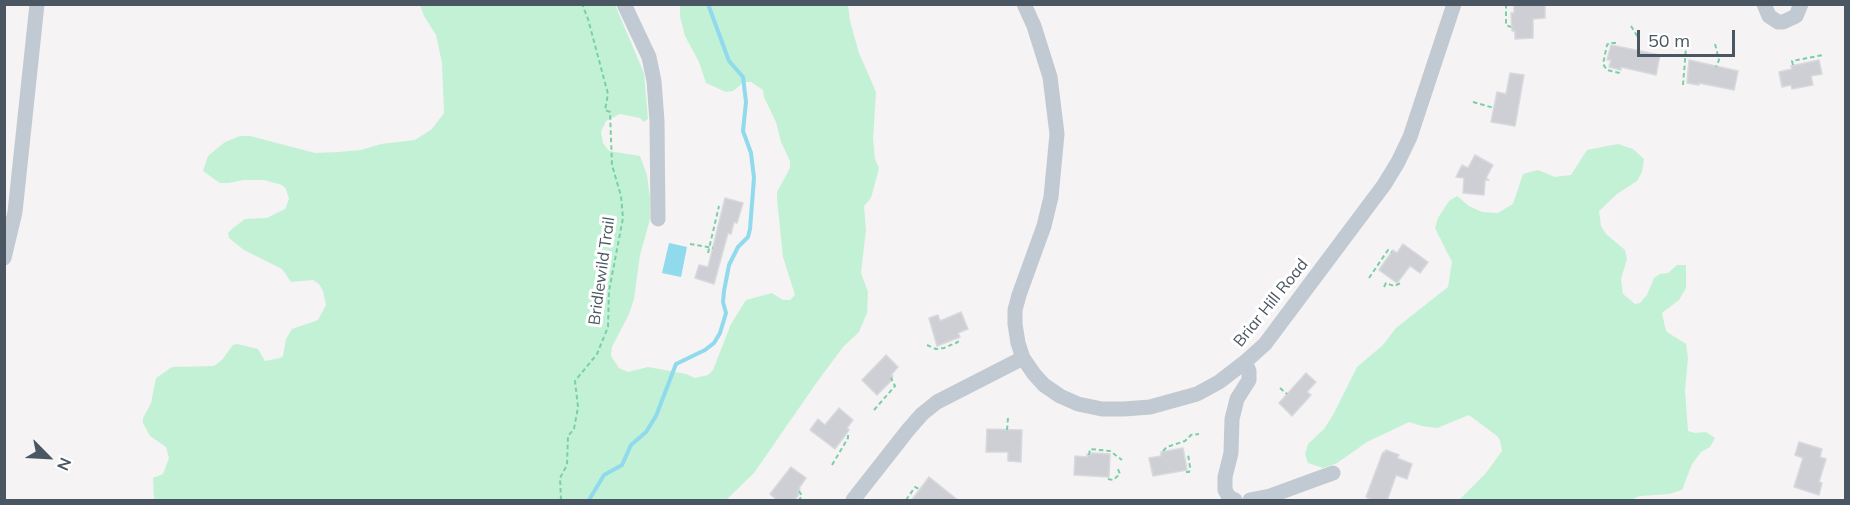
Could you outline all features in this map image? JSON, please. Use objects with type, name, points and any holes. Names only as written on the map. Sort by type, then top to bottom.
[{"type":"street","points":[[4,258],[15,212],[37,4]]},
{"type":"street","points":[[624,4],[649,57],[654,81],[657,121],[658,219]]},
{"type":"street","name":"Briar Hill Road","points":[[1024,4],[1034,26],[1050,77],[1057,134],[1051,197],[1044,226],[1019,295],[1015,310],[1015,324],[1023,358],[1044,385],[1078,404],[1102,409],[1150,407],[1197,394],[1220,382],[1264,344],[1384,186],[1398,162],[1410,137],[1454,4]]},
{"type":"street","points":[[1764,4],[1766,11],[1773,19],[1783,22],[1797,16],[1801,4]]},
{"type":"street","points":[[853,501],[922,414],[955,391],[1023,358]]},
{"type":"street","points":[[1235,501],[1225,490],[1225,477],[1231,453],[1232,419],[1237,399],[1249,380],[1250,371],[1245,362]]},
{"type":"street","points":[[1250,501],[1333,473]]},
{"type":"path","name":"Bridlewild Trail","points":[[561,501],[560,478],[567,465],[568,436],[574,429],[578,407],[575,381],[597,354],[608,327],[609,291],[622,218],[621,196],[612,165],[610,112],[605,110],[608,94],[582,4]]},
{"type":"path","points":[[1506,4],[1506,25],[1511,27]]},
{"type":"path","points":[[1631,26],[1639,39],[1639,51]]},
{"type":"path","points":[[1616,43],[1607,45],[1603,64],[1607,70],[1620,73]]},
{"type":"path","points":[[1715,44],[1719,60],[1716,67]]},
{"type":"path","points":[[1683,85],[1686,48]]},
{"type":"path","points":[[1793,65],[1792,61],[1823,55]]},
{"type":"path","points":[[1473,102],[1494,108]]},
{"type":"path","points":[[708,252],[711,248],[719,206]]},
{"type":"path","points":[[690,244],[711,248]]},
{"type":"path","points":[[1370,278],[1388,250],[1392,252]]},
{"type":"path","points":[[1384,286],[1401,283]]},
{"type":"path","points":[[927,345],[936,349],[944,348],[958,342],[956,338]]},
{"type":"path","points":[[874,410],[893,388],[894,383],[891,378]]},
{"type":"path","points":[[1280,388],[1287,394]]},
{"type":"path","points":[[1007,430],[1008,418]]},
{"type":"path","points":[[832,465],[849,438],[848,432]]},
{"type":"path","points":[[1163,451],[1164,448],[1198,434]]},
{"type":"path","points":[[1089,454],[1090,449],[1110,451],[1122,460]]},
{"type":"path","points":[[1186,472],[1189,472],[1190,467],[1188,454]]},
{"type":"path","points":[[1108,479],[1113,480],[1120,474],[1117,467]]},
{"type":"path","points":[[906,501],[915,487],[920,489]]},
{"type":"path","points":[[799,491],[802,496],[800,501]]},
{"type":"green space","points":[[420,5],[615,5],[644,73],[648,119],[644,122],[640,118],[620,114],[606,121],[601,132],[603,143],[609,151],[640,156],[647,175],[650,219],[640,255],[634,299],[612,347],[611,356],[619,368],[628,372],[648,367],[686,374],[695,378],[708,375],[713,370],[731,324],[746,300],[772,293],[783,300],[790,300],[795,295],[783,257],[777,199],[777,192],[790,168],[790,161],[763,90],[751,82],[744,82],[733,91],[726,92],[706,83],[699,62],[685,36],[680,5],[848,5],[859,53],[876,92],[873,139],[875,159],[879,168],[871,198],[864,206],[866,230],[861,273],[868,292],[867,313],[859,332],[843,347],[754,473],[726,500],[154,500],[153,478],[163,474],[169,458],[166,447],[150,436],[143,423],[143,418],[151,403],[156,378],[172,367],[214,366],[222,360],[233,345],[237,344],[258,349],[265,361],[280,358],[283,356],[286,339],[292,329],[318,320],[326,305],[319,284],[313,280],[291,282],[282,269],[244,250],[229,238],[228,233],[245,219],[267,218],[285,209],[289,199],[286,189],[282,185],[264,180],[220,183],[203,171],[208,156],[225,142],[240,136],[250,136],[315,153],[361,150],[381,144],[415,140],[432,129],[444,113],[442,63],[436,35]]},
{"type":"green space","points":[[1618,144],[1633,149],[1644,159],[1642,172],[1637,181],[1617,194],[1599,211],[1601,226],[1606,234],[1625,250],[1627,259],[1621,279],[1623,294],[1635,304],[1640,303],[1647,295],[1654,278],[1668,273],[1677,265],[1686,265],[1686,288],[1679,300],[1662,313],[1667,332],[1686,344],[1688,358],[1685,390],[1688,431],[1706,432],[1715,438],[1710,447],[1701,452],[1692,464],[1682,490],[1669,494],[1640,496],[1630,500],[1459,500],[1486,473],[1502,451],[1497,436],[1469,415],[1437,428],[1409,422],[1367,442],[1337,463],[1323,468],[1308,463],[1305,454],[1308,444],[1324,429],[1333,415],[1357,367],[1383,345],[1396,328],[1448,287],[1452,262],[1435,228],[1438,218],[1449,201],[1457,196],[1469,206],[1482,212],[1498,213],[1513,204],[1523,174],[1538,170],[1555,177],[1571,175],[1587,150]]},
{"type":"water","points":[[669,243],[687,247],[681,277],[662,273]]},
{"type":"building","points":[[1514,4],[1545,5],[1545,18],[1533,19],[1533,38],[1515,39],[1511,13],[1514,13]]},
{"type":"building","points":[[1611,45],[1660,55],[1656,75],[1621,67],[1621,70],[1609,67],[1611,60],[1607,60]]},
{"type":"building","points":[[1689,60],[1738,71],[1734,90],[1687,83]]},
{"type":"building","points":[[1819,60],[1822,74],[1811,76],[1813,85],[1792,89],[1791,85],[1782,87],[1779,72],[1792,69],[1791,66]]},
{"type":"building","points":[[1510,73],[1524,75],[1515,126],[1491,122],[1497,92],[1506,94]]},
{"type":"building","points":[[1475,155],[1493,165],[1486,178],[1489,180],[1485,180],[1484,195],[1463,193],[1464,178],[1456,177],[1462,165],[1468,168]]},
{"type":"building","points":[[725,198],[743,203],[737,223],[734,222],[731,234],[728,233],[714,284],[695,278],[699,265],[708,267]]},
{"type":"building","points":[[1403,244],[1428,262],[1420,273],[1410,266],[1397,283],[1379,270],[1393,250],[1397,253]]},
{"type":"building","points":[[961,312],[968,329],[958,333],[960,337],[937,346],[929,318],[938,315],[940,321]]},
{"type":"building","points":[[886,355],[898,367],[891,375],[893,376],[891,381],[877,395],[862,380]]},
{"type":"building","points":[[1306,373],[1316,382],[1307,392],[1311,395],[1292,416],[1279,403]]},
{"type":"building","points":[[839,408],[853,420],[847,428],[849,430],[835,449],[810,430],[818,419],[825,425]]},
{"type":"building","points":[[987,429],[1022,430],[1021,462],[1008,461],[1008,452],[986,452]]},
{"type":"building","points":[[1799,442],[1822,449],[1820,457],[1826,459],[1819,482],[1822,483],[1819,495],[1794,487],[1803,458],[1795,455]]},
{"type":"building","points":[[1183,448],[1187,470],[1153,476],[1149,458],[1161,456],[1161,452]]},
{"type":"building","points":[[1386,450],[1399,455],[1397,458],[1412,464],[1407,479],[1396,475],[1387,501],[1375,501],[1366,497],[1383,452]]},
{"type":"building","points":[[1091,453],[1110,454],[1109,477],[1074,475],[1075,456],[1087,457],[1087,454],[1091,455]]},
{"type":"building","points":[[791,467],[806,478],[794,501],[778,501],[770,494]]},
{"type":"building","points":[[929,477],[959,501],[911,501]]},
{"type":"waterway","points":[[589,500],[604,475],[622,465],[631,445],[646,432],[656,416],[676,364],[705,350],[714,343],[720,333],[726,313],[723,302],[729,265],[738,247],[748,237],[750,229],[754,178],[751,153],[743,131],[746,102],[743,77],[729,61],[708,4]]}]
